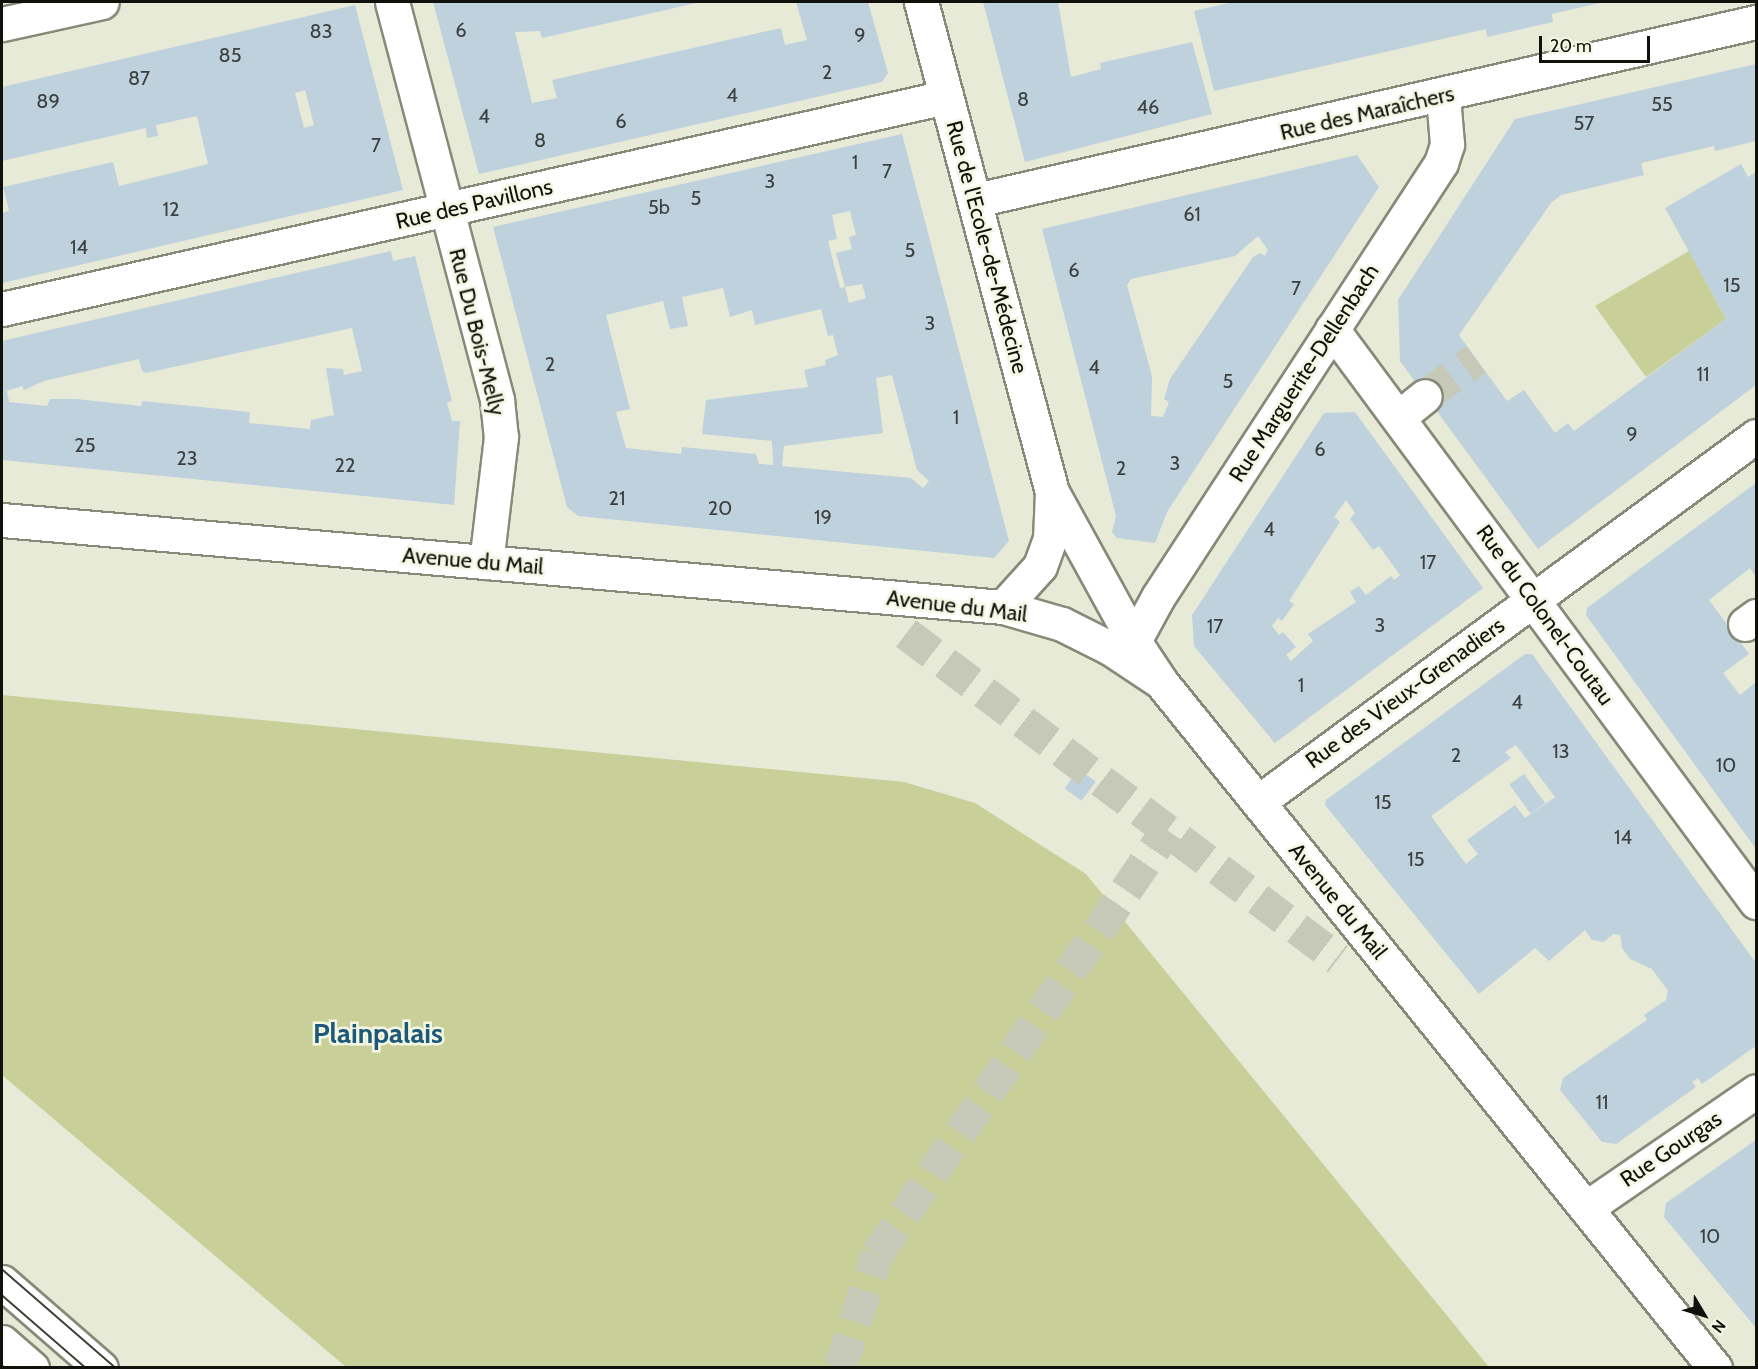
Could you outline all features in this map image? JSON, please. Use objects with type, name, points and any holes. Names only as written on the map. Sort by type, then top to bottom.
[{"type":"street","points":[[2,24],[102,2]]},
{"type":"street","name":"Rue Du Bois-Melly","points":[[392,2],[499,419],[501,437],[486,562]]},
{"type":"street","name":"Rue de l'Ecole-de-Médecine","points":[[921,2],[976,200],[1052,492]]},
{"type":"street","name":"Rue des Maraîchers","points":[[976,200],[1443,96],[1756,22]]},
{"type":"street","name":"Rue Marguerite-Dellenbach","points":[[1134,642],[1158,597],[1441,163],[1447,144],[1443,96]]},
{"type":"street","name":"Rue des Pavillons","points":[[2,309],[946,97]]},
{"type":"street","name":"Rue du Colonel-Coutau","points":[[1332,329],[1756,902]]},
{"type":"street","points":[[1399,417],[1425,396]]},
{"type":"street","name":"Rue des Vieux-Grenadiers","points":[[1258,802],[1756,436]]},
{"type":"street","points":[[1004,607],[1040,566],[1050,539],[1052,492]]},
{"type":"street","points":[[1052,492],[1134,642],[1161,682]]},
{"type":"street","name":"Avenue du Mail","points":[[2,520],[1004,607],[1062,624],[1110,648],[1161,682],[1714,1368]]},
{"type":"street","name":"Rue Gourgas","points":[[1586,1208],[1756,1091]]},
{"type":"street","points":[[2,1282],[101,1368]]},
{"type":"street","points":[[2,1342],[32,1368]]},
{"type":"green space","points":[[1689,251],[1726,319],[1646,377],[1595,306]]},
{"type":"green space","points":[[2,695],[904,782],[975,803],[1086,874],[1489,1367],[346,1367],[2,1075]]},
{"type":"building","points":[[433,2],[701,2],[542,38],[540,31],[515,32],[532,103],[557,98],[552,80],[781,28],[785,45],[807,40],[796,2],[868,2],[888,73],[882,82],[479,174]]},
{"type":"building","points":[[983,2],[1058,2],[1071,77],[1101,69],[1100,63],[1192,42],[1212,114],[1025,162]]},
{"type":"building","points":[[1233,2],[1604,2],[1552,14],[1553,22],[1487,37],[1486,29],[1214,91],[1194,11]]},
{"type":"building","points":[[355,5],[403,190],[2,283],[2,213],[9,211],[3,187],[113,162],[119,186],[208,164],[197,116],[156,125],[158,136],[147,138],[146,128],[2,161],[2,87]],"holes":[[[305,90],[314,125],[304,128],[295,93]]]},
{"type":"building","points":[[1756,64],[1756,141],[1715,151],[1714,146],[1641,163],[1644,175],[1561,195],[1551,203],[1459,335],[1507,401],[1524,390],[1555,433],[1568,423],[1574,431],[1726,319],[1665,208],[1741,164],[1748,177],[1756,172],[1756,385],[1538,549],[1400,361],[1398,300],[1515,119]]},
{"type":"building","points":[[902,134],[1009,541],[994,558],[578,516],[567,507],[493,227]],"holes":[[[850,211],[856,235],[849,237],[852,249],[836,253],[845,287],[840,288],[828,241],[837,239],[832,215]],[[862,284],[866,298],[849,303],[845,287]],[[723,288],[730,317],[752,310],[755,325],[821,309],[828,336],[833,335],[838,355],[825,360],[826,365],[804,370],[808,387],[706,400],[702,434],[772,441],[773,465],[759,464],[756,454],[682,447],[681,454],[626,448],[616,412],[630,409],[606,315],[663,301],[670,329],[688,326],[682,297]],[[892,375],[917,470],[929,481],[923,488],[911,478],[782,466],[784,446],[883,433],[876,378]]]},
{"type":"building","points":[[1357,155],[1379,187],[1167,512],[1155,543],[1117,538],[1112,532],[1116,516],[1042,229]],"holes":[[[1258,236],[1268,250],[1265,256],[1260,253],[1253,257],[1170,379],[1164,399],[1169,402],[1163,417],[1151,416],[1152,376],[1127,285],[1131,279],[1235,256]]]},
{"type":"building","points":[[391,251],[393,261],[415,256],[452,401],[447,403],[452,421],[460,421],[454,505],[2,460],[2,341]],"holes":[[[352,328],[362,371],[344,375],[343,369],[326,368],[334,415],[311,420],[310,429],[249,423],[250,412],[142,401],[141,406],[76,399],[50,399],[47,406],[9,402],[7,391],[22,386],[24,390],[44,381],[139,359],[142,371],[146,373]]]},
{"type":"building","points":[[1355,412],[1483,588],[1275,743],[1194,646],[1192,615],[1324,413]],"holes":[[[1346,500],[1355,513],[1350,519],[1373,550],[1379,546],[1400,575],[1394,580],[1391,576],[1366,595],[1359,586],[1350,592],[1356,602],[1308,634],[1313,641],[1291,661],[1286,655],[1296,647],[1283,632],[1279,635],[1272,626],[1278,618],[1282,621],[1294,604],[1289,601],[1340,522],[1334,517]]]},
{"type":"building","points":[[1756,483],[1756,577],[1750,568],[1709,600],[1749,654],[1723,673],[1740,695],[1756,682],[1756,849],[1586,615],[1587,608]]},
{"type":"building","points":[[1525,654],[1532,654],[1756,963],[1756,1046],[1702,1084],[1698,1078],[1692,1082],[1696,1087],[1616,1144],[1602,1142],[1560,1090],[1563,1078],[1647,1020],[1644,1015],[1666,1000],[1668,991],[1652,969],[1630,959],[1622,948],[1620,935],[1613,934],[1604,942],[1592,940],[1585,930],[1549,961],[1535,948],[1479,994],[1325,805],[1326,800]],"holes":[[[1516,745],[1555,797],[1525,818],[1515,805],[1467,840],[1478,854],[1466,864],[1431,816],[1511,758],[1505,752]]]},
{"type":"building","points":[[1079,769],[1096,782],[1081,801],[1065,788]]},
{"type":"building","points":[[1524,774],[1545,803],[1531,814],[1509,785]]},
{"type":"building","points":[[1756,1140],[1756,1328],[1664,1217],[1666,1203]]},
{"type":"tunnel","points":[[1425,396],[1476,359]]},
{"type":"tunnel","points":[[906,633],[1338,959]]},
{"type":"tunnel","points":[[840,1368],[877,1254],[1167,830]]},
{"type":"tram line","points":[[2,1269],[116,1368]]},
{"type":"tram line","points":[[2,1295],[86,1368]]},
{"type":"district","name":"Plainpalais","points":[[378,1033]]}]
